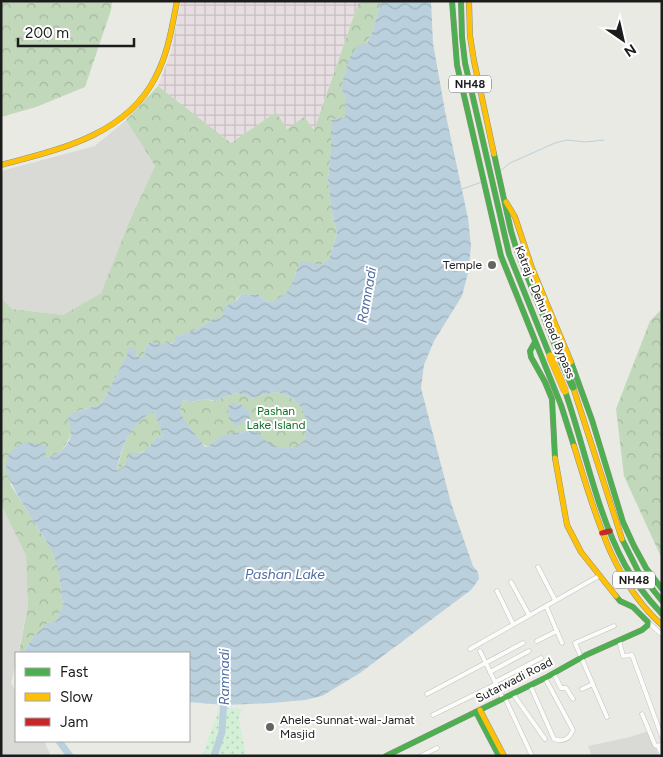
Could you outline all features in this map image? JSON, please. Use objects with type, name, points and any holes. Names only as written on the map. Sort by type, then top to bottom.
[{"type":"main road","points":[[1,165],[69,145],[94,135],[128,112],[152,85],[163,58],[177,1]]},
{"type":"main road","points":[[452,1],[455,49],[484,166]]},
{"type":"main road","name":"NH48","points":[[461,1],[463,48],[484,166],[496,219]]},
{"type":"main road","name":"Katraj - Dehu Road Bypass","points":[[469,1],[471,47],[517,251],[573,387],[613,514],[630,556],[646,582],[662,601]]},
{"type":"main road","points":[[503,195],[512,211],[524,248],[585,397],[620,512],[637,552],[662,589]]},
{"type":"main road","points":[[496,219],[501,256],[564,412],[625,580],[647,610],[662,625]]},
{"type":"main road","name":"Katraj - Dehu Road Bypass","points":[[496,219],[508,254],[565,391],[606,532],[631,576],[662,614]]},
{"type":"main road","points":[[535,342],[530,351],[551,393],[554,408],[555,459],[567,525],[582,552],[599,576],[620,601],[633,607],[648,622]]},
{"type":"main road","points":[[552,381],[575,372]]},
{"type":"main road","points":[[553,419],[559,413],[564,412]]},
{"type":"main road","points":[[630,556],[637,552]]},
{"type":"main road","name":"Sutarwadi Road","points":[[386,756],[396,754],[554,674],[581,658],[646,628],[648,622]]},
{"type":"main road","points":[[478,711],[499,756]]},
{"type":"main road","points":[[478,711],[504,756]]},
{"type":"street","points":[[538,567],[556,600]]},
{"type":"street","points":[[470,649],[599,576]]},
{"type":"street","points":[[511,582],[529,615]]},
{"type":"street","points":[[497,592],[513,624]]},
{"type":"street","points":[[546,606],[562,643]]},
{"type":"street","points":[[648,622],[662,635]]},
{"type":"street","points":[[607,718],[575,643],[614,626]]},
{"type":"street","points":[[537,641],[557,631]]},
{"type":"street","points":[[618,640],[623,656],[632,655],[662,737]]},
{"type":"street","points":[[427,694],[523,643]]},
{"type":"street","points":[[480,651],[532,756]]},
{"type":"street","points":[[490,672],[529,651]]},
{"type":"street","points":[[433,715],[541,658]]},
{"type":"street","points":[[554,674],[561,688],[566,688],[573,699]]},
{"type":"street","points":[[530,686],[554,739],[560,741],[567,739],[573,730],[545,678]]},
{"type":"street","points":[[582,689],[593,684]]},
{"type":"street","points":[[513,694],[545,738]]},
{"type":"street","points":[[642,714],[655,745],[660,745],[662,755]]},
{"type":"street","points":[[421,756],[437,748]]},
{"type":"shaded area","points":[[181,1],[359,1],[314,130],[287,129],[276,112],[231,143],[158,86],[171,52]]},
{"type":"shaded area","points":[[126,120],[155,166],[129,222],[101,293],[63,315],[12,309],[1,298],[1,171],[95,146]]},
{"type":"shaded area","points":[[1,504],[26,556],[28,606],[18,652],[15,652],[15,666],[11,683],[15,689],[15,742],[44,742],[51,756],[1,756]]},
{"type":"shaded area","points":[[648,731],[659,756],[592,756],[588,746],[630,737]]},
{"type":"green space","points":[[1,1],[112,1],[111,10],[85,87],[36,107],[1,117]]},
{"type":"green space","points":[[359,1],[381,1],[372,33],[341,88],[346,98],[346,117],[331,120],[331,151],[328,179],[331,207],[337,234],[329,259],[320,265],[296,272],[292,286],[284,296],[272,302],[264,300],[258,294],[242,293],[219,320],[215,317],[197,329],[176,336],[175,341],[166,345],[150,342],[144,350],[145,355],[141,358],[136,355],[136,350],[131,348],[103,401],[99,405],[78,411],[68,441],[59,453],[45,457],[10,484],[51,549],[59,568],[62,600],[64,602],[56,621],[48,623],[34,636],[24,652],[20,652],[28,606],[26,556],[1,504],[1,298],[12,309],[63,315],[101,293],[129,222],[155,166],[126,120],[158,86],[231,143],[276,112],[287,129],[304,117],[314,130]]},
{"type":"green space","points":[[662,309],[662,559],[624,476],[616,409],[650,321]]},
{"type":"green space","name":"Pashan Lake Island","points":[[277,392],[286,395],[298,403],[306,420],[306,437],[299,445],[290,448],[280,448],[262,438],[255,430],[251,421],[250,411],[238,404],[228,406],[229,414],[240,423],[245,421],[249,430],[247,432],[225,435],[208,447],[192,432],[180,412],[181,404],[184,400],[192,402],[207,399],[212,401],[235,393],[252,399]]},
{"type":"green space","points":[[153,411],[156,413],[163,436],[157,437],[148,450],[135,454],[117,472],[124,444],[132,430]]},
{"type":"green space","points":[[220,707],[242,709],[239,719],[246,756],[202,756]]},
{"type":"water","name":"Pashan Lake","points":[[381,1],[431,1],[433,43],[445,111],[468,218],[471,246],[468,273],[462,296],[434,341],[424,365],[421,388],[451,503],[479,579],[471,590],[360,673],[322,696],[305,700],[224,705],[190,702],[190,652],[24,652],[34,636],[48,623],[56,621],[64,602],[62,600],[56,561],[11,483],[6,464],[9,455],[23,443],[47,446],[45,457],[50,457],[63,449],[71,436],[68,419],[72,413],[99,405],[103,401],[127,355],[128,349],[131,347],[136,350],[136,355],[141,358],[145,355],[144,350],[150,342],[162,345],[167,341],[171,344],[175,341],[175,336],[197,329],[215,317],[219,319],[222,317],[223,308],[237,300],[242,293],[258,294],[264,300],[272,302],[282,297],[288,290],[301,261],[320,265],[329,259],[337,234],[331,207],[328,179],[331,151],[331,120],[345,117],[346,98],[341,88],[349,59],[357,46],[367,43],[372,33]],"holes":[[[277,392],[285,395],[301,408],[304,413],[306,428],[306,437],[299,445],[290,448],[271,444],[262,438],[255,430],[251,421],[250,411],[241,405],[233,403],[228,406],[229,419],[236,427],[245,421],[249,430],[221,437],[208,447],[205,447],[180,412],[181,404],[184,400],[191,402],[207,399],[215,401],[235,393],[252,399]],[[154,411],[163,436],[157,437],[143,452],[130,453],[124,466],[117,471],[121,453],[128,437],[139,423]]]},
{"type":"waterway","points":[[500,171],[510,163],[555,143],[567,140],[586,142],[604,140]]},
{"type":"waterway","points":[[462,189],[482,182]]},
{"type":"waterway","name":"Ramnadi","points":[[214,756],[222,732],[224,697]]},
{"type":"waterway","name":"Ramnadi","points":[[60,742],[70,756]]},
{"type":"traffic: fast","points":[[452,1],[457,65],[501,256],[561,405],[574,446]]},
{"type":"traffic: fast","points":[[461,1],[465,63],[509,254],[550,356]]},
{"type":"traffic: fast","points":[[494,154],[517,251],[558,353]]},
{"type":"traffic: fast","points":[[535,342],[530,351],[531,357],[552,399],[555,458]]},
{"type":"traffic: fast","points":[[558,353],[573,387]]},
{"type":"traffic: fast","points":[[571,362],[592,420],[623,522],[646,568],[662,589]]},
{"type":"traffic: fast","points":[[565,391],[606,523],[615,544],[633,578],[662,614]]},
{"type":"traffic: fast","points":[[622,539],[638,571],[662,601]]},
{"type":"traffic: fast","points":[[386,756],[545,678],[586,655],[642,630],[648,625],[648,622],[633,607],[620,601],[616,596]]},
{"type":"traffic: fast","points":[[476,712],[499,756]]},
{"type":"traffic: slow","points":[[1,165],[67,146],[109,127],[127,114],[155,78],[163,60],[177,1]]},
{"type":"traffic: slow","points":[[469,1],[470,36],[474,61],[494,154]]},
{"type":"traffic: slow","points":[[506,202],[515,217],[532,268],[571,362]]},
{"type":"traffic: slow","points":[[550,356],[565,391]]},
{"type":"traffic: slow","points":[[573,387],[622,539]]},
{"type":"traffic: slow","points":[[574,446],[597,518],[617,565],[644,607],[662,625]]},
{"type":"traffic: slow","points":[[555,458],[567,525],[581,552],[616,596]]},
{"type":"traffic: slow","points":[[480,710],[504,756]]},
{"type":"traffic: jam","points":[[602,533],[610,531]]},
{"type":"place","name":"Temple","points":[[492,265]]},
{"type":"place","name":"Ahele-Sunnat-wal-Jamat Masjid","points":[[270,727]]}]
